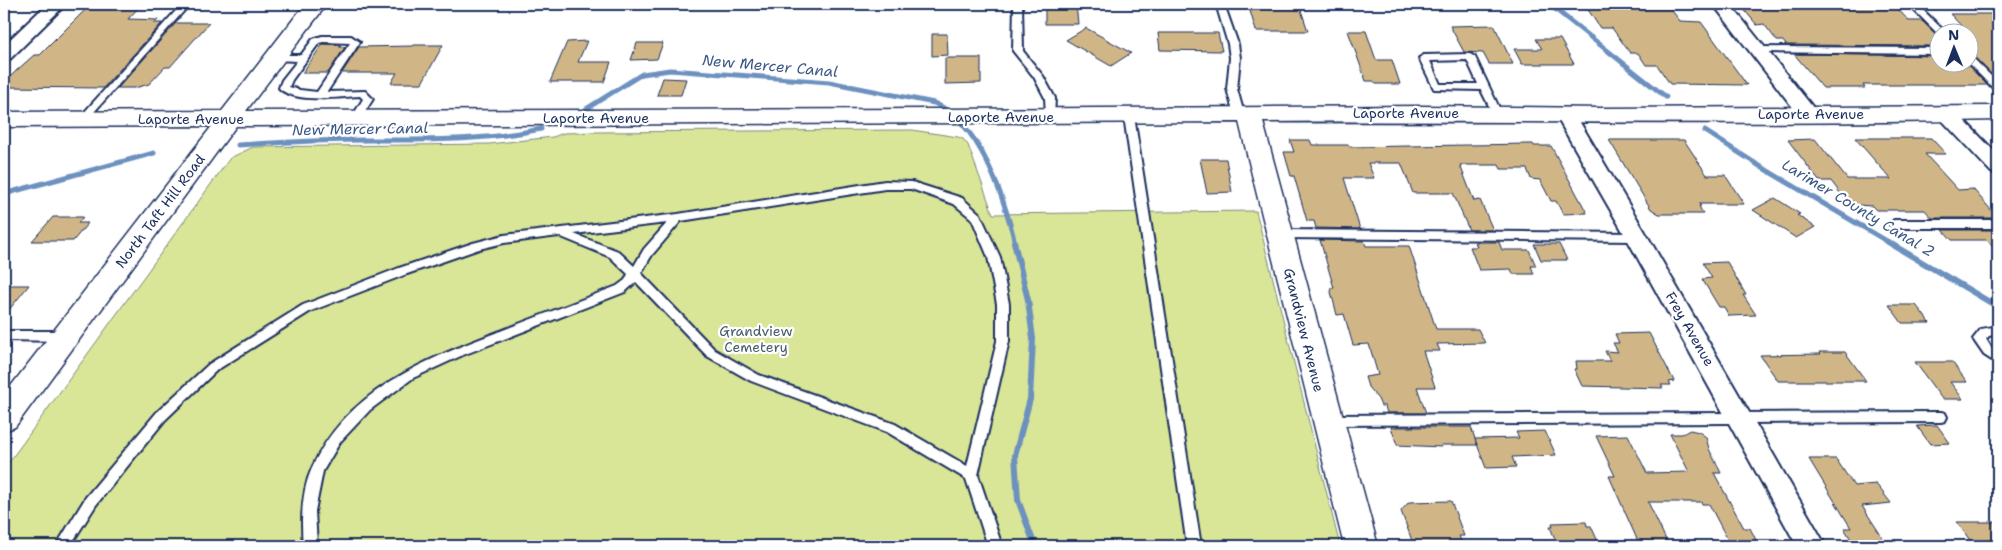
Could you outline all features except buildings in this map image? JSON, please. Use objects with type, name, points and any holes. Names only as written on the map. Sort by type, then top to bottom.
[{"type":"street","points":[[4,55],[57,4]]},
{"type":"street","name":"North Taft Hill Road","points":[[4,418],[274,57],[316,4]]},
{"type":"street","points":[[1721,4],[1808,114]]},
{"type":"street","name":"Laporte Avenue","points":[[4,119],[970,117],[1244,114],[1565,114],[1602,116],[1998,113]]},
{"type":"street","name":"Grandview Avenue","points":[[1244,114],[1279,234],[1361,546]]},
{"type":"street","name":"Frey Avenue","points":[[1565,114],[1740,416],[1812,546]]},
{"type":"street","points":[[1947,114],[1998,167]]},
{"type":"lane","points":[[83,119],[186,4]]},
{"type":"lane","points":[[1018,4],[1018,51],[1038,76],[1050,98],[1051,116]]},
{"type":"lane","points":[[1220,4],[1233,44],[1235,58],[1232,89],[1244,114]]},
{"type":"lane","points":[[1912,4],[1931,22]]},
{"type":"lane","points":[[321,93],[355,42],[351,39],[322,39],[316,41],[287,80],[284,88],[292,93],[362,94],[368,99],[356,119]]},
{"type":"lane","points":[[1757,50],[1930,51]]},
{"type":"lane","points":[[274,57],[303,58]]},
{"type":"lane","points":[[1484,86],[1437,87],[1424,58],[1470,57],[1484,86],[1497,114]]},
{"type":"lane","points":[[1980,70],[1998,88]]},
{"type":"lane","points":[[1129,116],[1194,546]]},
{"type":"lane","points":[[63,546],[91,501],[161,416],[213,367],[307,308],[403,271],[504,239],[678,218],[885,185],[912,186],[958,200],[976,217],[994,257],[1003,304],[1003,341],[971,475],[995,546]]},
{"type":"lane","points":[[310,546],[308,511],[317,470],[336,438],[366,406],[409,375],[459,352],[620,289],[629,283],[648,252],[678,218]]},
{"type":"lane","points":[[1894,224],[1998,224]]},
{"type":"lane","points":[[562,232],[574,239],[614,254],[636,274],[711,353],[755,378],[891,428],[971,475]]},
{"type":"lane","points":[[1279,234],[1637,237]]},
{"type":"lane","points":[[1998,330],[1985,332],[1979,339],[1988,352],[1998,360]]},
{"type":"lane","points":[[4,335],[65,336]]},
{"type":"lane","points":[[1328,420],[1740,416],[1940,417]]},
{"type":"green space","name":"Grandview Cemetery","points":[[912,130],[963,139],[968,145],[993,214],[1256,211],[1340,546],[4,546],[4,469],[230,158],[253,147],[489,144],[553,137],[564,133],[595,132]]},
{"type":"waterway","name":"Larimer County Canal 2","points":[[1550,5],[1666,97]]},
{"type":"waterway","name":"New Mercer Canal","points":[[586,109],[642,74],[670,70],[829,82],[934,103],[950,113],[965,127],[988,163],[997,184],[1015,243]]},
{"type":"waterway","name":"New Mercer Canal","points":[[238,145],[354,140],[456,139],[499,136],[541,129]]},
{"type":"waterway","name":"Larimer County Canal 2","points":[[1705,131],[1758,165],[1890,243]]},
{"type":"waterway","name":"New Mercer Canal","points":[[4,194],[154,153]]},
{"type":"waterway","name":"New Mercer Canal","points":[[1014,242],[1028,300],[1033,339],[1030,399],[1015,455],[1018,500],[1035,546]]},
{"type":"waterway","name":"Larimer County Canal 2","points":[[1888,242],[1998,307]]}]
